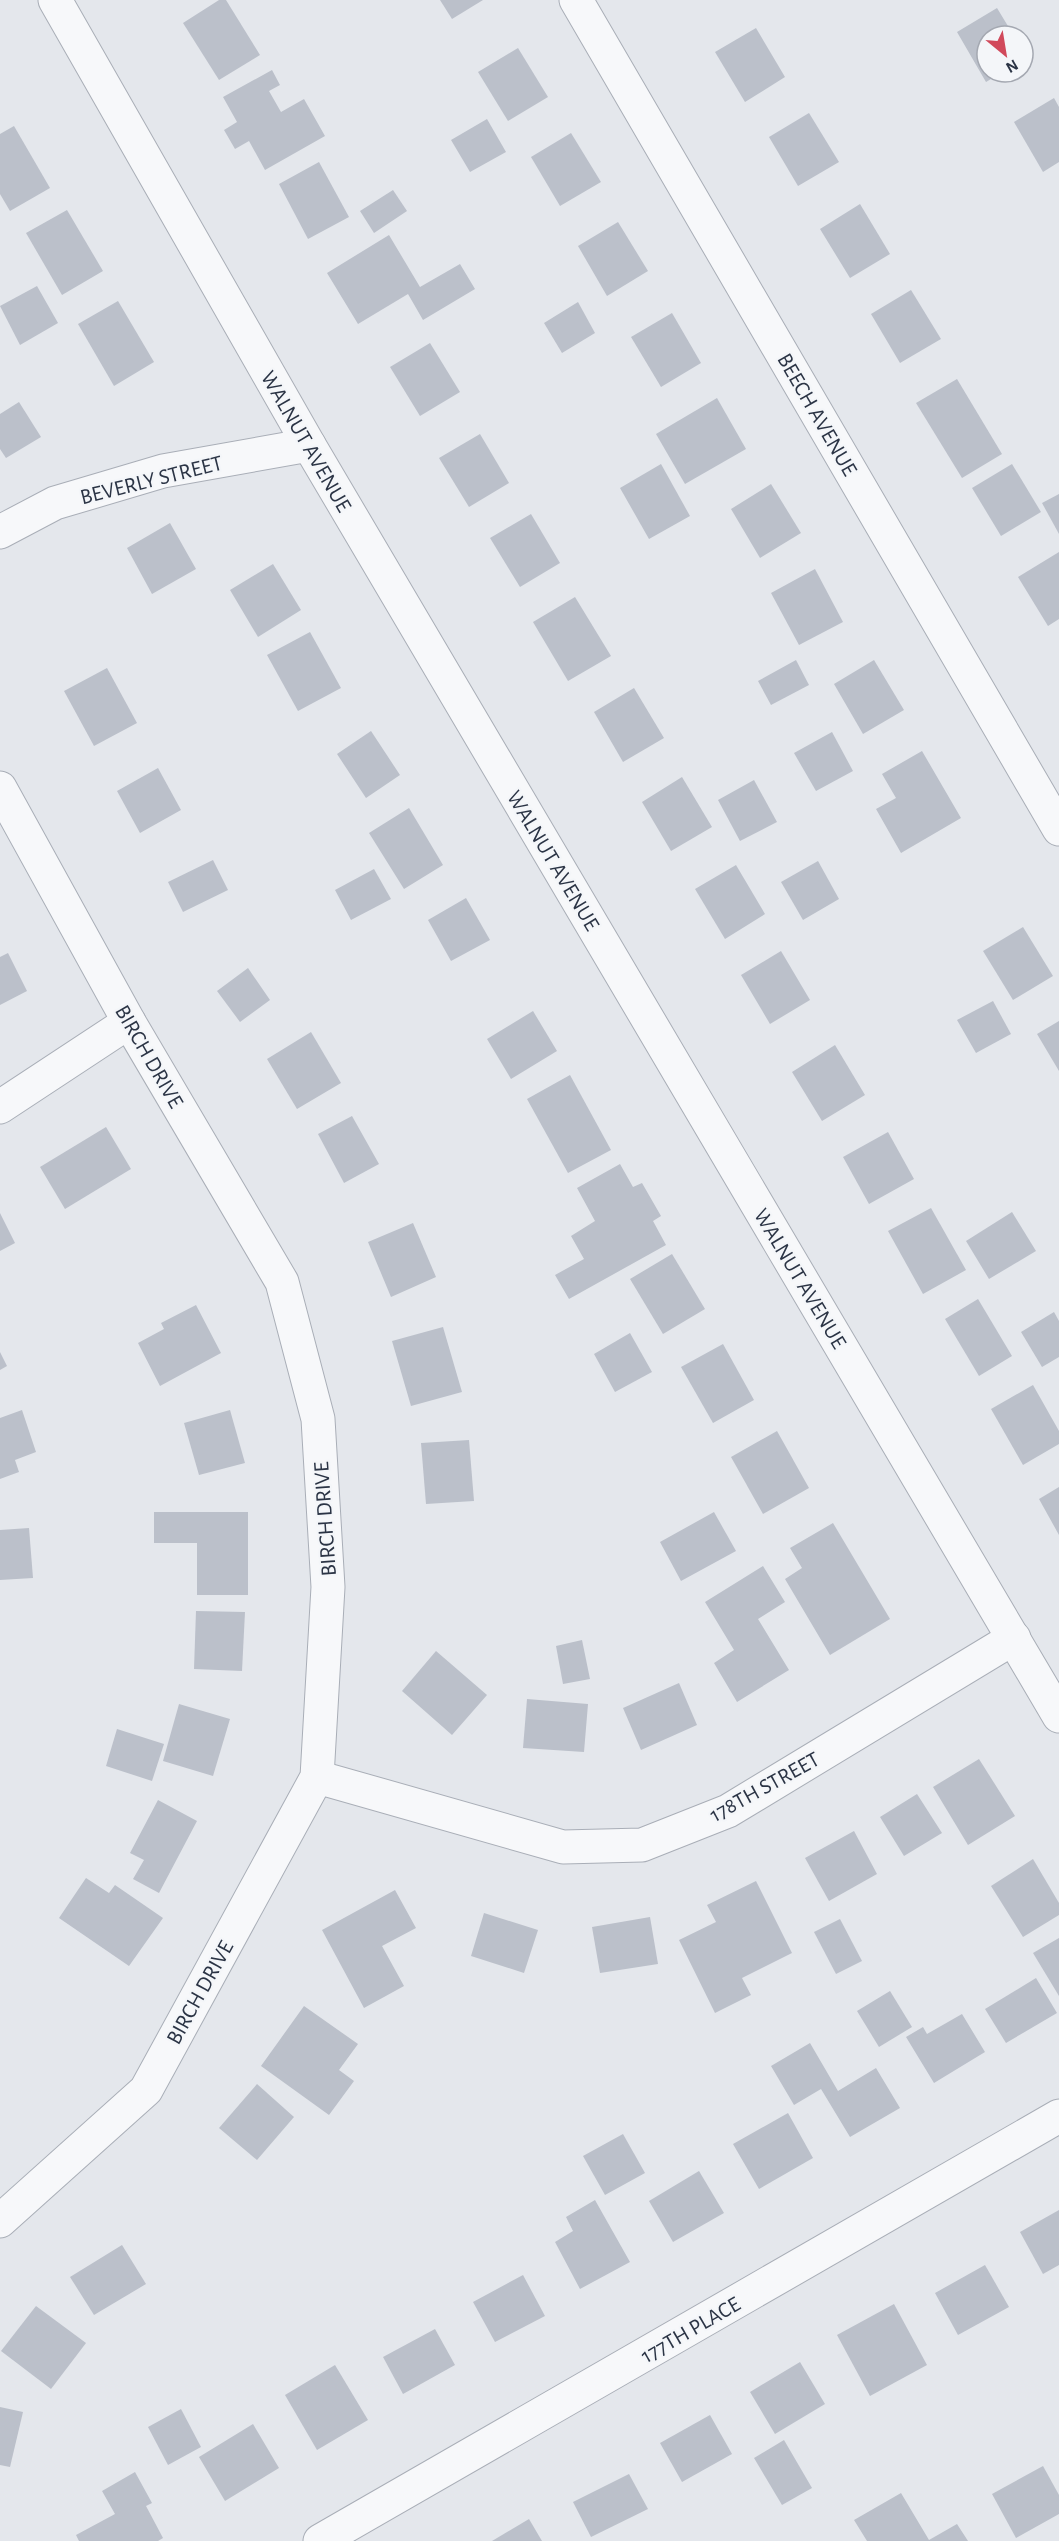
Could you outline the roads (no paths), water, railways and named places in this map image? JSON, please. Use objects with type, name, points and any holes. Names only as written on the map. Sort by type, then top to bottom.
[{"type":"street","name":"WALNUT AVENUE","points":[[55,0],[309,446],[1059,1716]]},
{"type":"street","name":"BEECH AVENUE","points":[[576,0],[1059,829]]},
{"type":"street","name":"BEVERLY STREET","points":[[0,532],[55,503],[163,471],[309,446]]},
{"type":"street","name":"BIRCH DRIVE","points":[[0,788],[129,1022],[282,1282],[318,1419],[328,1587],[317,1777],[146,2090],[0,2220]]},
{"type":"street","points":[[0,1107],[129,1022]]},
{"type":"street","name":"178TH STREET","points":[[317,1777],[563,1847],[642,1845],[728,1810],[1014,1638]]},
{"type":"street","name":"177TH PLACE","points":[[320,2541],[1059,2116]]}]
